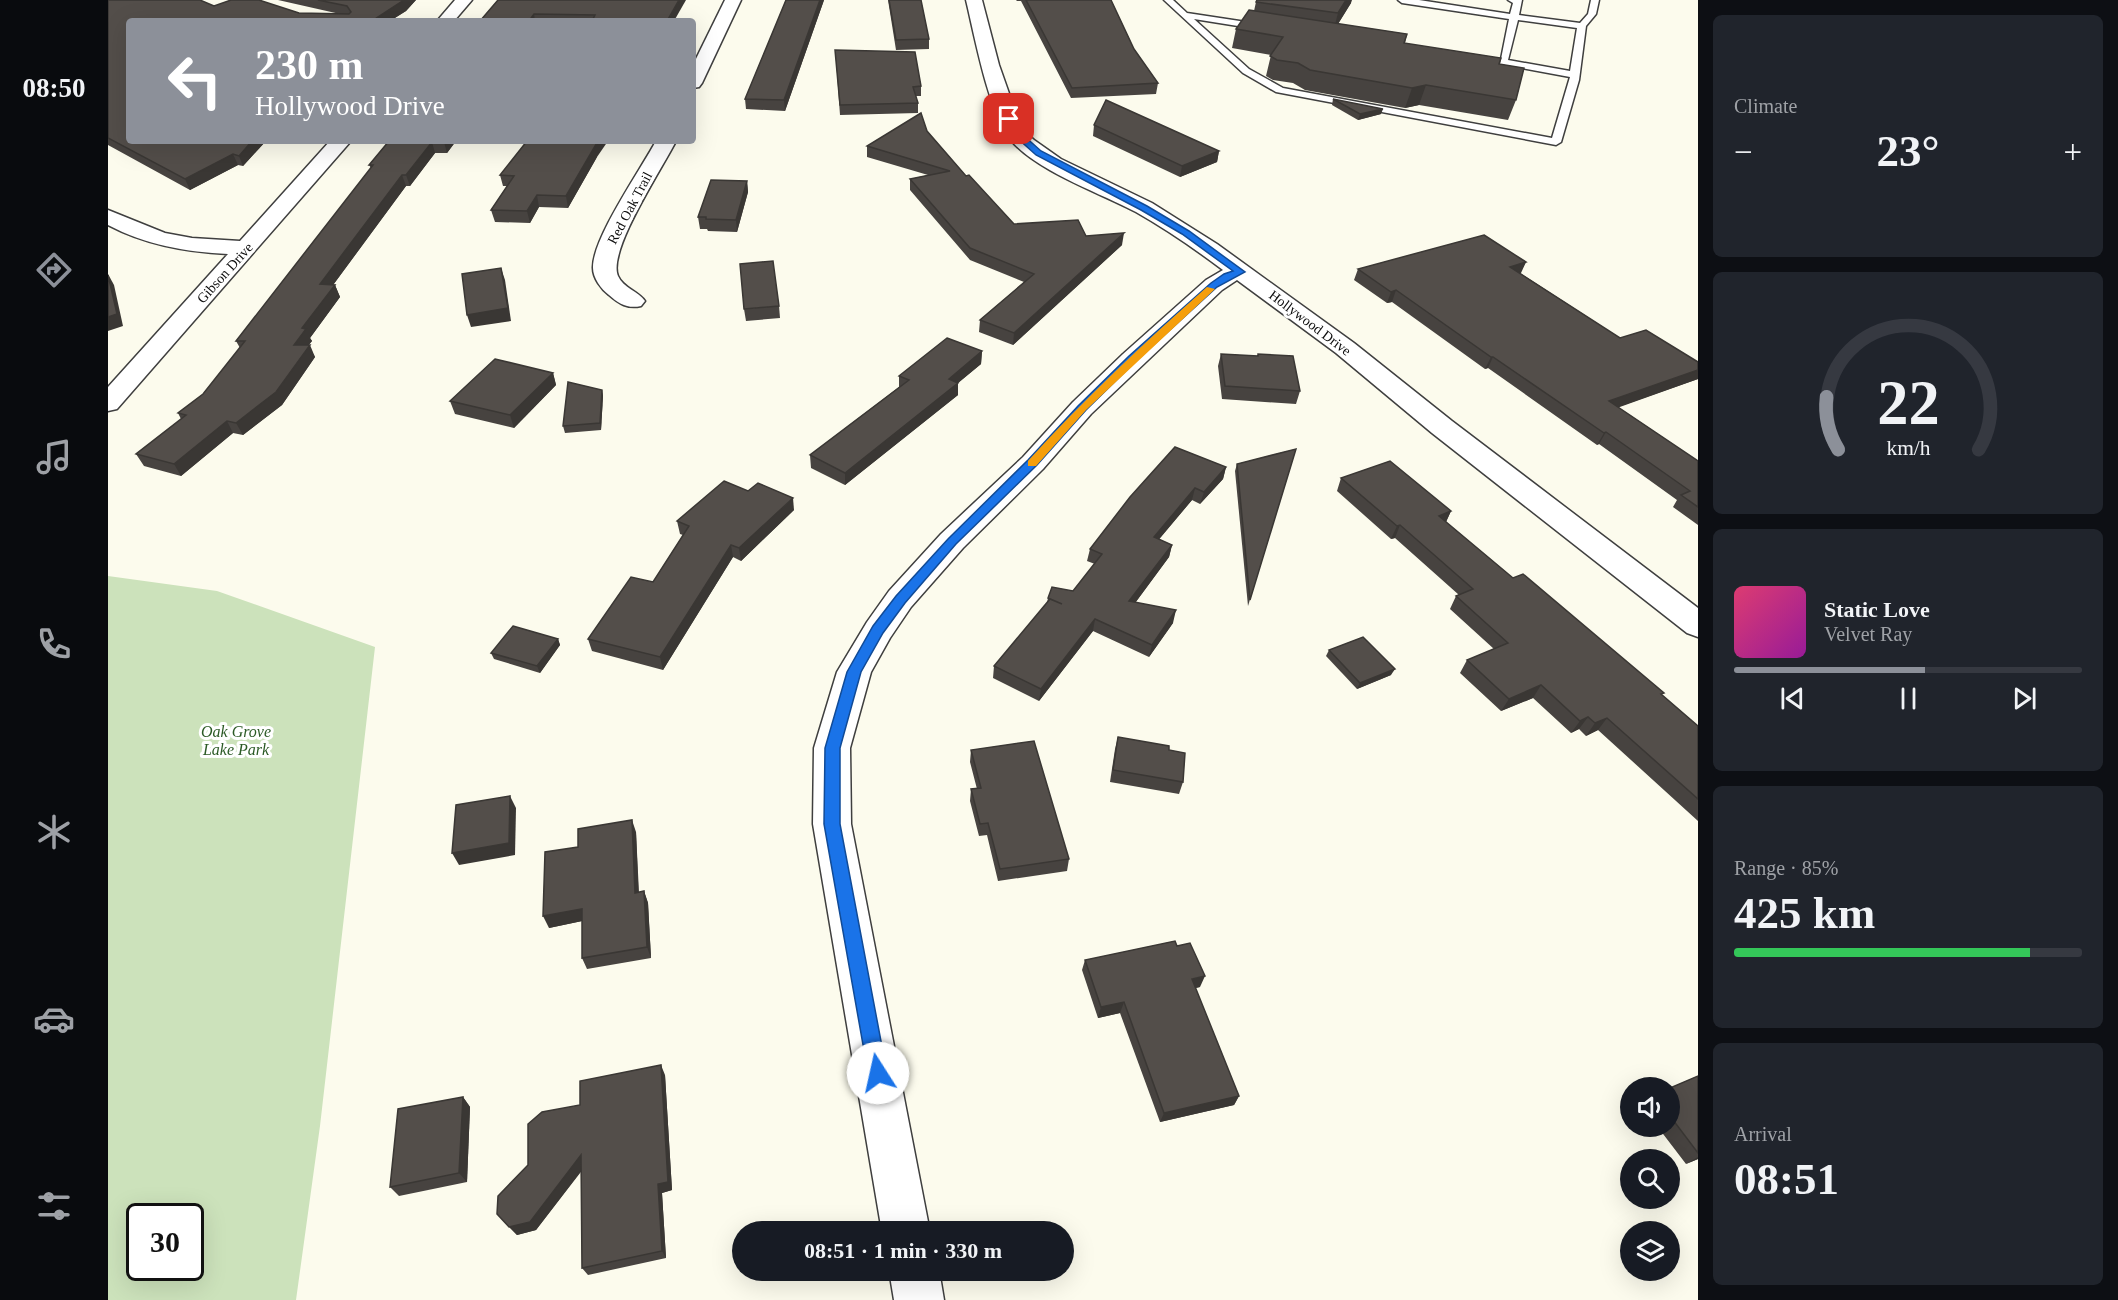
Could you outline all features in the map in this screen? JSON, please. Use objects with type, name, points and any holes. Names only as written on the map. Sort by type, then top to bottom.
[{"type":"street","points":[[448,18],[464,0]]},
{"type":"street","points":[[696,77],[733,0]]},
{"type":"street","name":"Hollywood Drive","points":[[974,0],[990,64],[1009,119],[1018,136],[1054,163],[1144,208],[1185,232],[1241,272],[1345,348],[1442,427],[1698,625]]},
{"type":"street","name":"Gibson Drive","points":[[108,403],[247,249],[337,144]]},
{"type":"street","name":"Red Oak Trail","points":[[633,301],[615,291],[604,265],[609,245],[664,144]]},
{"type":"street","points":[[108,216],[149,236],[168,242],[247,249]]},
{"type":"street","points":[[904,1221],[832,824],[832,748],[854,672],[878,630],[895,607],[952,542],[1033,463],[1082,408],[1132,358],[1214,285],[1227,276],[1241,272]]},
{"type":"street","points":[[916,1281],[919,1300]]},
{"type":"lane","points":[[1168,0],[1246,71],[1280,90],[1556,142],[1575,75],[1582,26],[1592,14],[1595,0]]},
{"type":"lane","points":[[1402,0],[1582,26]]},
{"type":"lane","points":[[1512,0],[1518,1],[1498,61],[1575,75]]},
{"type":"lane","points":[[1185,15],[1278,29]]},
{"type":"green space","name":"Oak Grove Lake Park","points":[[108,576],[217,591],[375,647],[320,1126],[296,1300],[108,1300]]},
{"type":"building","points":[[108,0],[200,0],[214,6],[231,0],[259,0],[299,13],[349,14],[351,12],[347,6],[318,0],[404,0],[377,18],[126,18],[126,144],[249,144],[239,156],[233,154],[185,179],[108,138]]},
{"type":"building","points":[[498,0],[679,0],[669,18],[594,18],[595,15],[534,14],[531,18],[483,18]]},
{"type":"building","points":[[786,0],[820,0],[784,100],[745,99]]},
{"type":"building","points":[[889,0],[921,0],[929,39],[896,40]]},
{"type":"building","points":[[1026,0],[1111,0],[1134,49],[1158,83],[1072,88]]},
{"type":"building","points":[[1257,0],[1346,0],[1338,13],[1256,2]]},
{"type":"building","points":[[1249,10],[1407,34],[1404,43],[1501,58],[1499,64],[1524,68],[1516,100],[1426,85],[1412,88],[1310,70],[1298,63],[1277,60],[1270,56],[1283,37],[1236,29]]},
{"type":"building","points":[[835,50],[915,52],[921,86],[913,87],[918,103],[840,105]]},
{"type":"building","points":[[1333,99],[1383,109],[1360,114]]},
{"type":"building","points":[[1106,100],[1219,151],[1182,166],[1094,125]]},
{"type":"building","points":[[921,113],[927,131],[966,176],[969,175],[1014,224],[1078,220],[1086,236],[1124,233],[1014,333],[980,320],[1034,274],[970,248],[910,179],[950,171],[867,146]]},
{"type":"building","points":[[386,144],[430,144],[406,175],[402,175],[320,284],[335,285],[302,328],[306,329],[294,345],[310,345],[276,392],[236,423],[227,421],[174,464],[136,454],[186,415],[178,413],[203,394],[245,341],[236,341],[373,165],[369,165]]},
{"type":"building","points":[[525,144],[596,144],[566,196],[537,195],[527,211],[491,210],[514,176],[500,175]]},
{"type":"building","points":[[711,180],[747,181],[736,220],[698,217]]},
{"type":"building","points":[[1484,235],[1526,262],[1510,267],[1620,338],[1646,330],[1698,362],[1698,370],[1609,401],[1698,461],[1698,507],[1681,495],[1690,491],[1606,432],[1604,433],[1491,357],[1396,290],[1391,292],[1358,269]]},
{"type":"building","points":[[773,261],[779,306],[744,309],[740,264]]},
{"type":"building","points":[[501,268],[508,308],[467,315],[462,274]]},
{"type":"building","points":[[108,275],[117,314],[108,317]]},
{"type":"building","points":[[947,338],[982,351],[949,379],[958,383],[845,473],[810,455],[909,380],[899,376]]},
{"type":"building","points":[[1221,354],[1293,356],[1300,391],[1225,386]]},
{"type":"building","points":[[495,359],[553,373],[510,415],[450,401]]},
{"type":"building","points":[[568,382],[602,390],[600,423],[563,426]]},
{"type":"building","points":[[1175,447],[1226,467],[1204,492],[1195,488],[1154,537],[1172,545],[1129,601],[1176,610],[1152,645],[1095,619],[1041,689],[994,666],[1050,599],[1062,604],[1048,598],[1052,587],[1073,591],[1102,554],[1090,549],[1130,497]]},
{"type":"building","points":[[1296,449],[1250,600],[1237,464]]},
{"type":"building","points":[[1390,461],[1451,511],[1439,516],[1513,578],[1523,574],[1664,693],[1661,694],[1698,726],[1698,799],[1607,718],[1595,723],[1588,717],[1580,721],[1541,685],[1509,699],[1467,660],[1508,643],[1456,596],[1473,589],[1400,525],[1397,526],[1341,478]]},
{"type":"building","points":[[724,481],[748,491],[758,483],[793,498],[739,548],[731,545],[660,657],[588,639],[631,577],[653,582],[689,526],[677,521]]},
{"type":"building","points":[[513,626],[558,639],[537,666],[491,653]]},
{"type":"building","points":[[1363,637],[1395,669],[1360,683],[1329,650]]},
{"type":"building","points":[[1118,737],[1169,746],[1169,750],[1185,753],[1183,782],[1113,770]]},
{"type":"building","points":[[1034,741],[1069,859],[1000,869],[988,823],[980,824],[971,789],[981,788],[971,750]]},
{"type":"building","points":[[510,796],[509,843],[452,853],[456,805]]},
{"type":"building","points":[[632,820],[635,893],[644,891],[647,947],[582,958],[582,909],[543,916],[545,852],[578,847],[578,829]]},
{"type":"building","points":[[1175,941],[1177,946],[1190,943],[1205,976],[1192,979],[1239,1096],[1164,1113],[1124,1002],[1101,1007],[1085,960]]},
{"type":"building","points":[[661,1065],[668,1182],[658,1184],[662,1251],[582,1268],[581,1155],[530,1222],[509,1227],[497,1214],[498,1196],[528,1165],[528,1124],[542,1112],[580,1105],[580,1081]]},
{"type":"building","points":[[1698,1076],[1698,1153],[1680,1129],[1680,1084]]},
{"type":"building","points":[[463,1097],[459,1173],[390,1187],[398,1109]]},
{"type":"slow traffic","points":[[1032,464],[1082,408],[1132,358],[1163,333],[1210,289]]},
{"type":"route","points":[[878,1073],[832,824],[832,748],[854,672],[878,630],[900,599],[952,542],[1033,463],[1082,408],[1132,358],[1163,333],[1214,285],[1227,276],[1241,272],[1185,232],[1038,153],[1018,136],[1009,119]]}]
